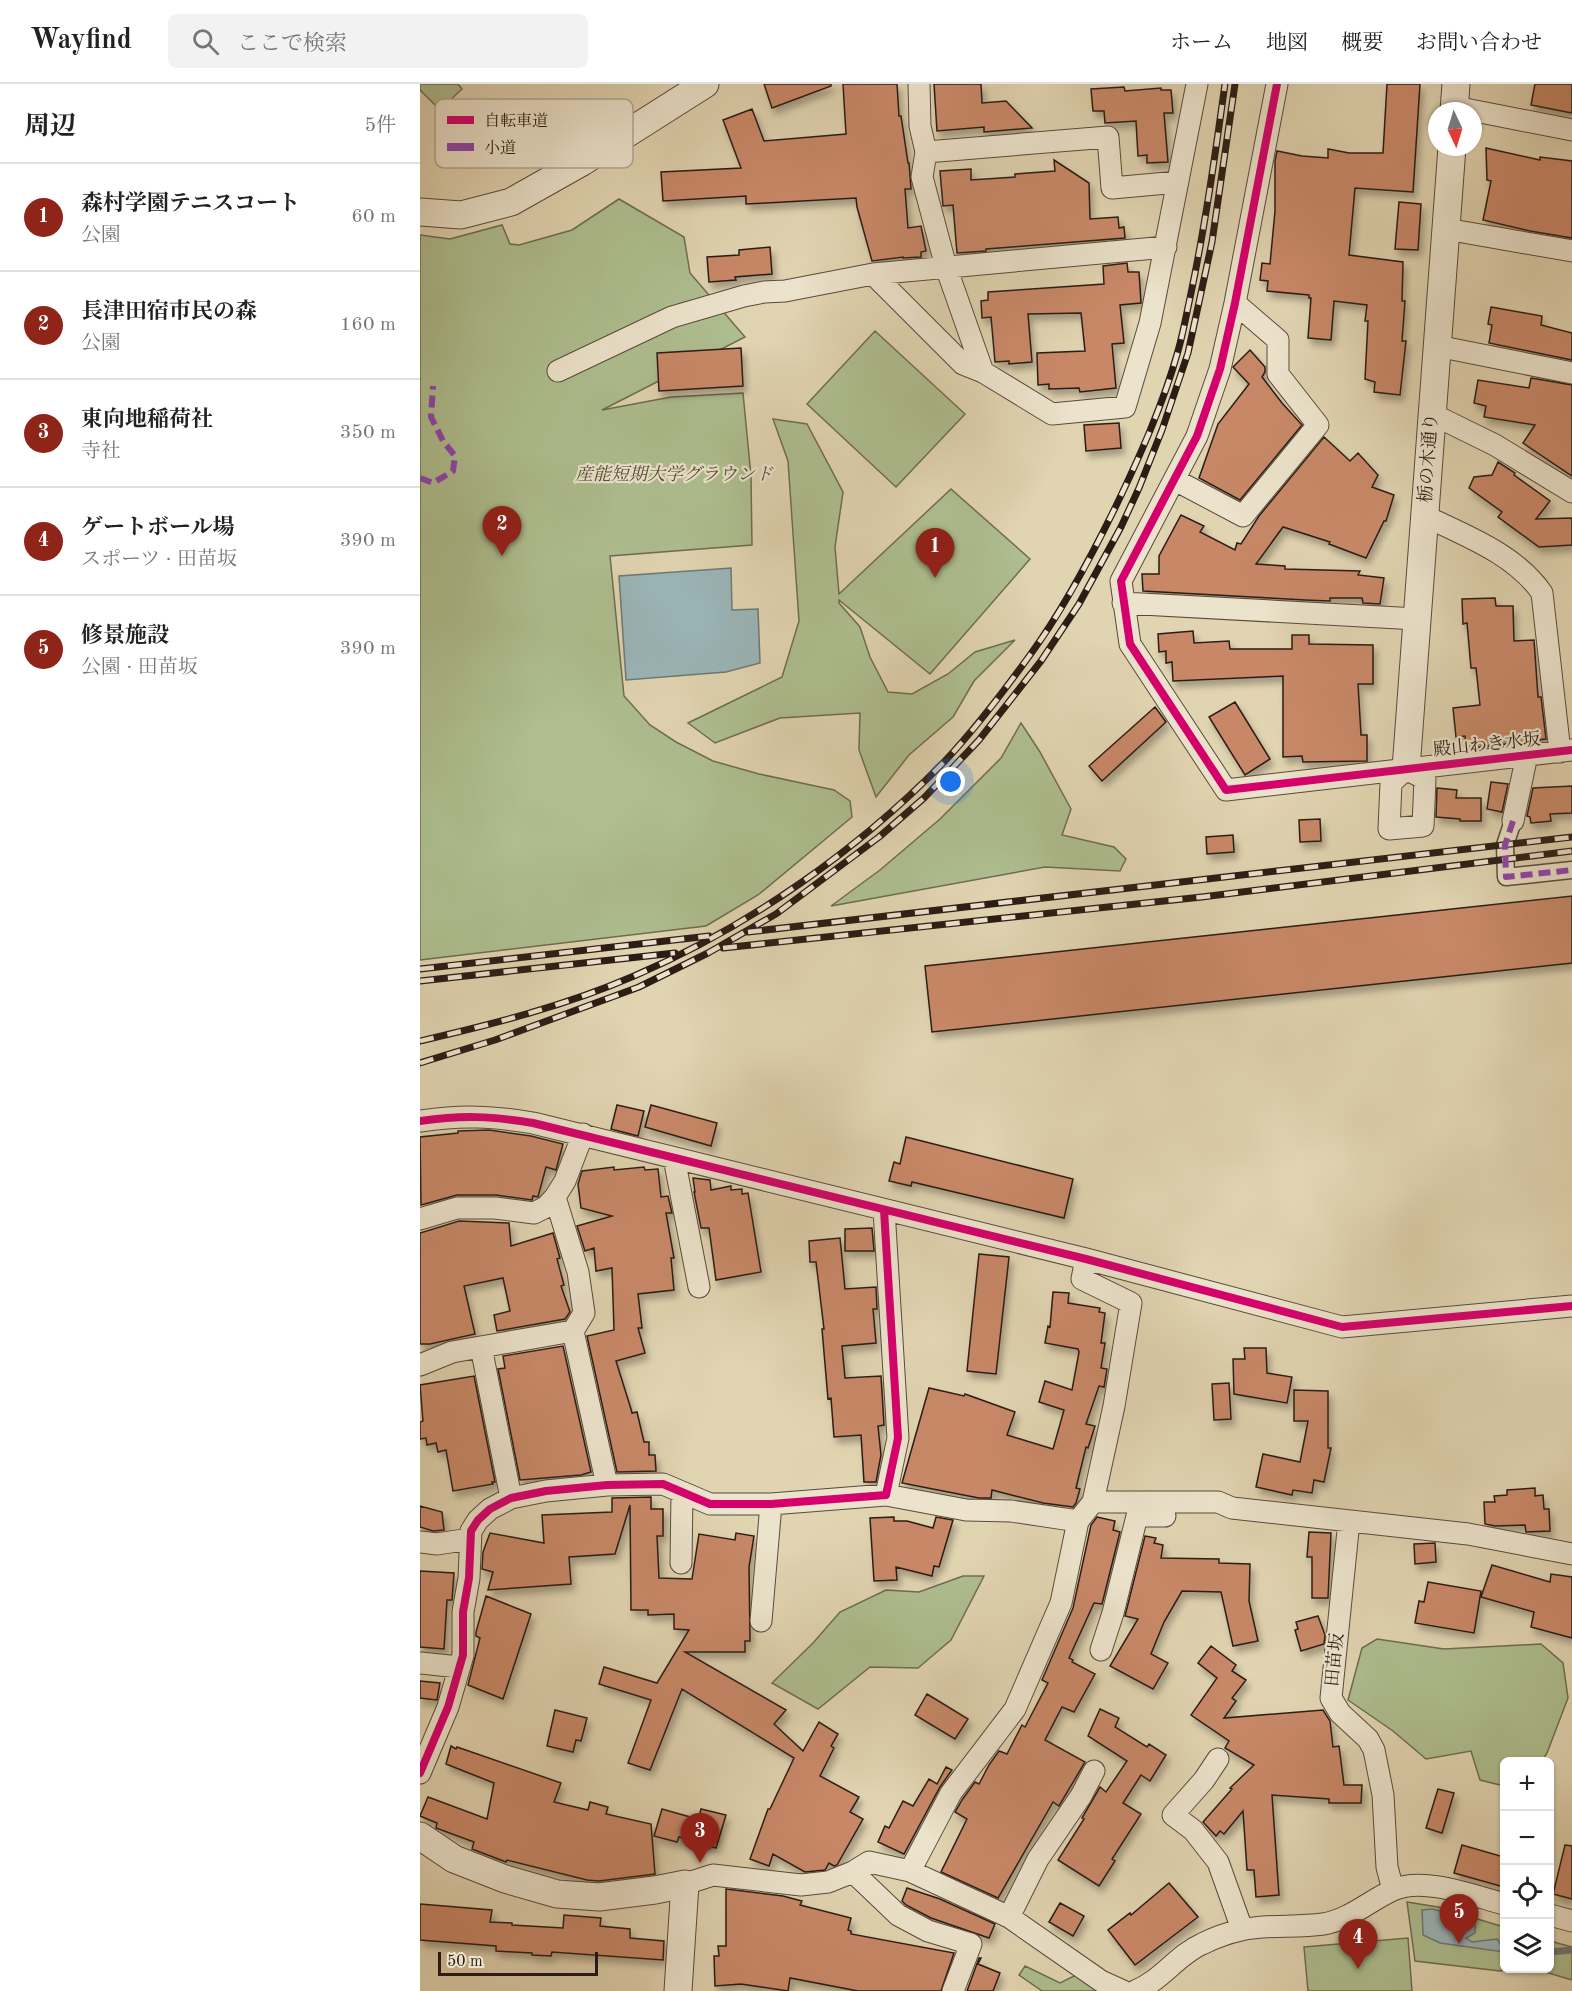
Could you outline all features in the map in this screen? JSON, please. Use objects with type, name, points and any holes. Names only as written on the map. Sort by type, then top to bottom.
[{"type":"street","points":[[633,130],[705,84]]},
{"type":"street","points":[[919,84],[920,126],[926,152],[922,177],[946,267],[983,372]]},
{"type":"street","points":[[873,274],[963,364],[983,372],[1052,414],[1125,407],[1150,323],[1197,84]]},
{"type":"street","points":[[1277,84],[1220,369],[1197,436],[1121,581],[1123,603],[1417,619]]},
{"type":"street","points":[[1455,101],[1572,130]]},
{"type":"street","points":[[926,152],[1108,137],[1112,188],[1178,182]]},
{"type":"street","name":"栃の木通り","points":[[1406,769],[1451,156]]},
{"type":"street","points":[[420,212],[461,215],[511,202],[571,168]]},
{"type":"street","points":[[1446,229],[1572,251]]},
{"type":"street","points":[[558,371],[672,317],[764,292],[785,291],[873,274],[1166,247]]},
{"type":"street","points":[[1175,480],[1243,516],[1318,425],[1278,374],[1278,340],[1235,303]]},
{"type":"street","points":[[1437,346],[1572,373]]},
{"type":"street","points":[[1432,414],[1495,445],[1572,492]]},
{"type":"street","points":[[1425,516],[1492,549],[1532,578],[1542,593],[1566,751]]},
{"type":"street","name":"殿山わき水坂","points":[[1123,603],[1130,644],[1226,790],[1566,751]]},
{"type":"street","points":[[1527,755],[1513,821],[1505,845],[1506,877],[1572,870]]},
{"type":"street","points":[[420,1120],[455,1116],[495,1117],[583,1134],[1086,1259],[1342,1327],[1572,1306]]},
{"type":"street","points":[[420,1219],[457,1209],[495,1208],[534,1213],[546,1207],[565,1180],[583,1134]]},
{"type":"street","points":[[674,1158],[699,1287]]},
{"type":"street","points":[[555,1197],[578,1272],[584,1313],[573,1331],[607,1485]]},
{"type":"street","points":[[884,1210],[898,1438],[886,1495]]},
{"type":"street","points":[[910,1871],[951,1793],[1015,1709],[1061,1603],[1078,1521],[1093,1502],[1114,1406],[1131,1303],[1082,1279],[1086,1259]]},
{"type":"street","points":[[420,1365],[452,1352],[573,1331]]},
{"type":"street","points":[[481,1347],[511,1498]]},
{"type":"street","points":[[420,1773],[448,1707],[463,1655],[463,1612],[469,1578],[471,1531],[478,1520],[490,1509],[511,1498],[546,1491],[607,1485],[663,1484],[710,1504],[771,1503],[886,1495],[966,1510],[1011,1511],[1078,1521]]},
{"type":"street","points":[[681,1563],[682,1492]]},
{"type":"street","points":[[1093,1502],[1218,1502],[1232,1508],[1468,1534],[1572,1554]]},
{"type":"street","points":[[761,1621],[771,1503]]},
{"type":"street","points":[[1101,1650],[1113,1613],[1137,1516],[1220,1516],[1232,1508]]},
{"type":"street","name":"田苗坂","points":[[1349,1521],[1331,1698],[1340,1713],[1368,1739],[1374,1750],[1383,1795],[1387,1867],[1393,1890]]},
{"type":"street","points":[[420,1542],[437,1544],[470,1539]]},
{"type":"street","points":[[420,1663],[459,1667]]},
{"type":"street","points":[[1218,1759],[1204,1780],[1173,1815],[1193,1830],[1218,1862],[1242,1929]]},
{"type":"street","points":[[1009,1917],[1038,1859],[1081,1796],[1094,1771]]},
{"type":"street","points":[[420,1836],[454,1859],[557,1894],[600,1897],[655,1890],[713,1875],[801,1885],[828,1882],[853,1872],[869,1862],[910,1871],[1009,1917],[1101,1981],[1124,1991]]},
{"type":"street","points":[[853,1872],[898,1915],[928,1931],[971,1944],[953,1991]]},
{"type":"street","points":[[678,1991],[685,1884]]},
{"type":"street","points":[[1135,1991],[1148,1986],[1198,1946],[1242,1929],[1325,1924],[1351,1915],[1393,1890],[1406,1886],[1435,1887],[1500,1903]]},
{"type":"street","points":[[1554,1916],[1572,1921]]},
{"type":"green space","points":[[420,84],[458,84],[462,89],[452,99],[435,99],[435,105],[420,90]]},
{"type":"green space","name":"産能短期大学グラウンド","points":[[619,199],[684,237],[690,273],[745,337],[602,410],[671,397],[743,393],[751,476],[752,545],[610,556],[624,696],[650,725],[676,742],[713,761],[759,774],[834,790],[850,801],[852,817],[758,895],[706,926],[420,960],[420,235],[450,239],[502,225],[510,244],[519,245],[572,230]]},
{"type":"green space","points":[[875,331],[965,414],[896,487],[807,404]]},
{"type":"green space","points":[[773,419],[807,424],[843,492],[835,547],[839,594],[951,489],[1030,559],[930,674],[839,600],[839,603],[860,627],[870,657],[888,692],[912,694],[948,674],[975,652],[1015,640],[974,681],[953,717],[909,755],[876,797],[859,750],[860,713],[780,718],[715,743],[688,723],[782,677],[799,621],[788,461]]},
{"type":"green space","points":[[1021,723],[1040,752],[1071,809],[1062,835],[1114,847],[1126,859],[1120,871],[1045,867],[831,906],[880,870],[940,819],[1001,758]]},
{"type":"green space","points":[[963,1576],[984,1576],[951,1640],[918,1668],[870,1667],[818,1709],[772,1683],[813,1643],[840,1612],[886,1590],[919,1592]]},
{"type":"green space","points":[[1377,1639],[1444,1649],[1541,1644],[1563,1663],[1568,1698],[1547,1753],[1544,1757],[1500,1757],[1500,1785],[1480,1780],[1471,1751],[1426,1759],[1393,1731],[1348,1700],[1362,1648]]},
{"type":"green space","points":[[1407,1902],[1438,1907],[1500,1926],[1500,1971],[1415,1961]]},
{"type":"green space","points":[[1408,1938],[1412,1991],[1308,1991],[1304,1947]]},
{"type":"green space","points":[[1554,1942],[1572,1947],[1572,1980],[1548,1973],[1554,1973]]},
{"type":"green space","points":[[1025,1966],[1060,1983],[1080,1973],[1111,1991],[1042,1991],[1019,1975]]},
{"type":"water","points":[[731,568],[732,610],[758,609],[760,663],[726,672],[626,680],[619,576]]},
{"type":"water","points":[[1432,1909],[1464,1917],[1475,1925],[1475,1933],[1466,1938],[1472,1942],[1497,1939],[1500,1943],[1500,1951],[1440,1943],[1423,1935],[1422,1910]]},
{"type":"building","points":[[764,84],[831,84],[831,86],[772,108]]},
{"type":"building","points":[[843,84],[897,84],[899,116],[901,116],[909,163],[911,189],[905,189],[908,228],[921,226],[926,251],[921,252],[921,257],[872,261],[856,198],[746,204],[746,196],[663,201],[661,172],[741,168],[723,120],[752,109],[764,141],[846,134]]},
{"type":"building","points":[[934,84],[981,84],[982,103],[1006,101],[1032,128],[984,132],[984,127],[937,131]]},
{"type":"building","points":[[1387,84],[1420,84],[1413,192],[1355,188],[1349,255],[1403,262],[1402,301],[1405,301],[1402,341],[1406,341],[1400,395],[1374,392],[1375,382],[1365,379],[1367,305],[1334,301],[1331,340],[1308,338],[1311,298],[1309,295],[1267,291],[1268,281],[1260,280],[1262,263],[1270,264],[1277,151],[1328,158],[1328,149],[1349,153],[1383,153]]},
{"type":"building","points":[[1535,84],[1572,84],[1572,113],[1531,105]]},
{"type":"building","points":[[1124,87],[1125,91],[1161,88],[1161,90],[1171,90],[1173,113],[1164,113],[1168,162],[1147,163],[1147,155],[1138,156],[1136,121],[1105,123],[1104,111],[1093,111],[1091,89]]},
{"type":"building","points":[[1486,148],[1540,160],[1540,157],[1572,161],[1572,238],[1483,220],[1491,181],[1487,180]]},
{"type":"building","points":[[1054,160],[1089,183],[1090,219],[1118,217],[1119,228],[1124,227],[1125,238],[957,253],[953,205],[943,206],[940,171],[971,169],[971,180],[1015,177],[1015,174],[1055,171]]},
{"type":"building","points":[[1399,202],[1421,204],[1418,250],[1395,249]]},
{"type":"building","points":[[770,247],[772,274],[709,282],[707,257],[739,255],[739,250]]},
{"type":"building","points":[[1127,263],[1128,272],[1139,272],[1141,303],[1120,305],[1124,343],[1112,344],[1116,388],[1080,392],[1079,388],[1049,389],[1049,384],[1038,385],[1037,353],[1085,351],[1081,313],[1028,314],[1032,362],[1009,364],[1009,361],[995,362],[991,317],[982,318],[981,301],[988,300],[988,292],[1104,284],[1103,266]]},
{"type":"building","points":[[1491,307],[1542,316],[1541,325],[1572,333],[1572,360],[1489,343],[1492,325],[1488,324]]},
{"type":"building","points":[[741,348],[743,386],[659,391],[657,353]]},
{"type":"building","points":[[1250,350],[1265,367],[1262,377],[1302,425],[1240,500],[1199,478],[1218,424],[1249,384],[1233,367]]},
{"type":"building","points":[[1531,378],[1572,385],[1572,476],[1523,443],[1535,425],[1484,417],[1486,406],[1474,403],[1478,380],[1529,388]]},
{"type":"building","points":[[1119,423],[1121,448],[1086,451],[1084,425]]},
{"type":"building","points":[[1324,437],[1350,461],[1358,453],[1378,475],[1372,487],[1394,495],[1386,521],[1366,558],[1329,544],[1330,542],[1283,527],[1256,564],[1285,566],[1285,569],[1360,571],[1358,575],[1384,578],[1380,604],[1363,603],[1362,598],[1330,598],[1330,601],[1143,591],[1142,574],[1159,574],[1159,556],[1181,515],[1204,526],[1200,532],[1235,550],[1237,543],[1241,544],[1259,516]]},
{"type":"building","points":[[1498,462],[1550,501],[1536,519],[1572,518],[1572,545],[1539,547],[1498,517],[1502,512],[1469,488],[1474,477],[1492,475]]},
{"type":"building","points":[[1495,598],[1496,606],[1513,606],[1514,641],[1534,640],[1538,697],[1541,697],[1546,739],[1466,749],[1465,736],[1456,737],[1453,708],[1480,705],[1476,668],[1471,668],[1467,623],[1463,624],[1462,599]]},
{"type":"building","points":[[1193,631],[1194,643],[1229,641],[1230,649],[1292,649],[1292,635],[1309,635],[1309,644],[1373,645],[1373,684],[1358,684],[1361,735],[1367,735],[1367,761],[1303,762],[1302,756],[1283,757],[1283,676],[1173,681],[1172,662],[1166,663],[1166,651],[1159,652],[1158,634]]},
{"type":"building","points":[[1235,702],[1270,759],[1245,775],[1209,717]]},
{"type":"building","points":[[1155,707],[1166,722],[1102,781],[1089,766]]},
{"type":"building","points":[[1491,782],[1508,784],[1502,812],[1487,809]]},
{"type":"building","points":[[1572,786],[1572,813],[1550,814],[1551,821],[1531,823],[1530,817],[1527,816],[1533,788]]},
{"type":"building","points":[[1437,788],[1457,790],[1456,798],[1481,798],[1481,821],[1460,821],[1460,819],[1436,817]]},
{"type":"building","points":[[1320,819],[1321,841],[1300,842],[1299,820]]},
{"type":"building","points":[[1233,835],[1234,852],[1207,854],[1206,837]]},
{"type":"building","points":[[1572,896],[1572,963],[932,1032],[925,966]]},
{"type":"building","points":[[617,1105],[644,1111],[638,1136],[611,1129]]},
{"type":"building","points":[[651,1105],[717,1123],[711,1146],[645,1127]]},
{"type":"building","points":[[489,1130],[531,1136],[563,1144],[556,1170],[546,1167],[538,1197],[533,1196],[532,1200],[496,1195],[457,1195],[421,1205],[420,1137],[458,1133],[458,1131]]},
{"type":"building","points":[[906,1137],[1073,1179],[1064,1218],[912,1182],[911,1186],[889,1181],[894,1162],[900,1164]]},
{"type":"building","points":[[614,1167],[614,1170],[644,1167],[645,1170],[658,1169],[661,1197],[668,1196],[672,1213],[666,1213],[674,1258],[671,1258],[674,1290],[638,1294],[642,1328],[638,1328],[645,1353],[616,1361],[632,1413],[637,1412],[644,1442],[649,1442],[649,1455],[655,1455],[656,1471],[617,1472],[587,1336],[614,1330],[612,1268],[596,1271],[594,1248],[585,1251],[577,1226],[612,1216],[581,1208],[578,1184],[582,1171]]},
{"type":"building","points":[[693,1178],[710,1180],[711,1190],[731,1186],[731,1190],[742,1189],[742,1194],[748,1193],[761,1272],[716,1280],[709,1228],[701,1228]]},
{"type":"building","points":[[459,1221],[509,1223],[511,1246],[553,1233],[560,1258],[557,1259],[564,1285],[561,1286],[570,1312],[565,1319],[497,1331],[494,1315],[510,1311],[503,1278],[464,1286],[475,1334],[420,1344],[420,1233]]},
{"type":"building","points":[[872,1228],[874,1251],[845,1251],[845,1229]]},
{"type":"building","points":[[840,1238],[845,1289],[876,1287],[877,1309],[873,1309],[876,1343],[842,1346],[845,1378],[881,1376],[884,1425],[878,1426],[881,1455],[876,1482],[864,1482],[861,1435],[834,1437],[831,1398],[828,1399],[822,1329],[824,1329],[816,1262],[810,1262],[809,1241]]},
{"type":"building","points":[[979,1254],[1009,1257],[996,1374],[967,1371]]},
{"type":"building","points":[[1053,1292],[1069,1293],[1068,1303],[1100,1308],[1099,1312],[1105,1313],[1101,1343],[1105,1343],[1101,1368],[1107,1369],[1104,1387],[1099,1386],[1086,1424],[1095,1426],[1088,1448],[1086,1447],[1076,1488],[1080,1489],[1073,1507],[1043,1503],[992,1490],[991,1498],[979,1498],[902,1483],[929,1388],[964,1396],[965,1394],[1015,1412],[1007,1435],[1053,1449],[1064,1410],[1039,1402],[1045,1381],[1072,1390],[1079,1352],[1078,1349],[1045,1343],[1048,1326],[1050,1327]]},
{"type":"building","points":[[563,1346],[591,1472],[581,1475],[520,1480],[498,1369],[505,1368],[503,1356]]},
{"type":"building","points":[[1244,1348],[1266,1348],[1267,1373],[1292,1377],[1287,1403],[1234,1394],[1233,1359],[1245,1359]]},
{"type":"building","points":[[474,1376],[495,1482],[453,1491],[446,1450],[438,1452],[436,1443],[427,1445],[426,1438],[420,1439],[420,1422],[423,1421],[420,1385]]},
{"type":"building","points":[[1229,1383],[1231,1419],[1214,1420],[1212,1384]]},
{"type":"building","points":[[1294,1390],[1328,1391],[1328,1448],[1331,1448],[1324,1482],[1314,1480],[1312,1493],[1293,1490],[1292,1495],[1256,1487],[1263,1454],[1300,1462],[1308,1421],[1294,1421]]},
{"type":"building","points":[[1535,1488],[1535,1496],[1543,1495],[1544,1509],[1549,1509],[1550,1531],[1526,1532],[1525,1525],[1485,1524],[1484,1502],[1495,1502],[1494,1496],[1507,1495],[1507,1490]]},
{"type":"building","points":[[651,1497],[651,1509],[663,1509],[663,1536],[657,1536],[659,1578],[692,1579],[699,1534],[735,1540],[736,1533],[754,1536],[749,1567],[750,1641],[745,1641],[745,1652],[685,1652],[786,1710],[774,1724],[803,1751],[819,1722],[838,1734],[831,1746],[834,1748],[820,1776],[859,1797],[850,1812],[863,1819],[837,1865],[829,1863],[825,1870],[805,1872],[773,1854],[769,1866],[750,1859],[768,1809],[794,1758],[682,1689],[650,1770],[628,1763],[651,1700],[599,1684],[604,1667],[657,1683],[689,1630],[674,1629],[674,1614],[648,1615],[648,1610],[631,1610],[630,1505],[615,1554],[569,1557],[571,1584],[488,1590],[493,1572],[482,1569],[483,1552],[490,1533],[544,1543],[542,1515],[612,1512],[612,1498]]},
{"type":"building","points":[[420,1506],[442,1512],[444,1530],[433,1531],[420,1527]]},
{"type":"building","points":[[894,1517],[894,1521],[907,1521],[933,1528],[936,1517],[953,1520],[939,1567],[934,1566],[932,1576],[896,1567],[897,1580],[874,1581],[870,1518]]},
{"type":"building","points":[[1097,1517],[1115,1521],[1113,1530],[1120,1532],[1102,1604],[1094,1603],[1069,1658],[1073,1660],[1072,1662],[1095,1674],[1074,1712],[1062,1707],[1045,1740],[1085,1762],[1059,1806],[1053,1802],[998,1898],[941,1872],[967,1819],[955,1812],[975,1782],[979,1784],[999,1751],[1007,1754],[1022,1725],[1025,1727],[1048,1683],[1042,1680],[1073,1608],[1091,1525]]},
{"type":"building","points":[[1309,1532],[1331,1533],[1328,1598],[1312,1598],[1312,1557],[1307,1557]]},
{"type":"building","points":[[1145,1536],[1156,1538],[1154,1543],[1163,1545],[1161,1558],[1219,1559],[1219,1563],[1250,1564],[1249,1601],[1258,1641],[1233,1646],[1221,1592],[1182,1591],[1164,1622],[1151,1654],[1168,1663],[1153,1689],[1110,1666],[1138,1619],[1125,1616]]},
{"type":"building","points":[[1435,1543],[1436,1562],[1415,1564],[1414,1544]]},
{"type":"building","points":[[1492,1565],[1550,1582],[1551,1574],[1572,1577],[1572,1638],[1531,1627],[1534,1612],[1481,1597]]},
{"type":"building","points":[[420,1571],[454,1573],[452,1600],[447,1600],[444,1649],[420,1647]]},
{"type":"building","points":[[1428,1582],[1481,1591],[1474,1633],[1415,1623],[1419,1601],[1424,1602]]},
{"type":"building","points":[[486,1596],[531,1614],[503,1699],[468,1685],[480,1638],[476,1636],[476,1632]]},
{"type":"building","points":[[1318,1616],[1325,1635],[1324,1644],[1301,1651],[1295,1630],[1298,1629],[1296,1622]]},
{"type":"building","points":[[1211,1646],[1236,1665],[1232,1671],[1246,1680],[1232,1698],[1236,1701],[1224,1718],[1323,1710],[1330,1721],[1333,1747],[1339,1746],[1344,1785],[1362,1785],[1361,1803],[1329,1803],[1329,1799],[1272,1795],[1279,1895],[1256,1897],[1254,1870],[1247,1870],[1243,1811],[1224,1834],[1220,1831],[1216,1836],[1203,1822],[1232,1789],[1230,1788],[1254,1765],[1225,1748],[1229,1741],[1191,1715],[1217,1678],[1198,1663]]},
{"type":"building","points":[[420,1681],[440,1683],[437,1700],[420,1698]]},
{"type":"building","points":[[927,1694],[968,1719],[955,1739],[915,1715]]},
{"type":"building","points":[[1100,1709],[1119,1718],[1115,1727],[1147,1747],[1149,1744],[1166,1755],[1150,1781],[1141,1775],[1123,1803],[1141,1814],[1112,1859],[1115,1861],[1099,1886],[1058,1860],[1084,1819],[1082,1818],[1100,1787],[1106,1792],[1127,1761],[1088,1736]]},
{"type":"building","points":[[555,1710],[587,1718],[581,1741],[576,1740],[573,1752],[547,1746]]},
{"type":"building","points":[[451,1746],[561,1783],[554,1802],[588,1810],[590,1802],[608,1807],[606,1814],[651,1824],[655,1874],[599,1881],[587,1880],[507,1860],[506,1862],[472,1849],[474,1842],[436,1828],[437,1823],[420,1816],[428,1797],[487,1819],[494,1783],[446,1764]]},
{"type":"building","points":[[946,1767],[952,1770],[940,1787],[904,1854],[878,1842],[885,1826],[889,1828],[903,1801],[913,1806],[929,1779],[937,1784]]},
{"type":"building","points":[[1438,1789],[1454,1793],[1442,1833],[1426,1828]]},
{"type":"building","points":[[662,1809],[694,1818],[699,1817],[701,1809],[726,1815],[716,1848],[679,1837],[677,1842],[654,1836]]},
{"type":"building","points":[[1462,1845],[1500,1856],[1500,1886],[1454,1873]]},
{"type":"building","points":[[1565,1845],[1572,1846],[1572,1899],[1554,1894]]},
{"type":"building","points":[[1169,1883],[1198,1917],[1135,1965],[1108,1930],[1130,1913],[1131,1915]]},
{"type":"building","points":[[907,1888],[940,1899],[995,1924],[989,1938],[931,1918],[906,1905],[902,1901]]},
{"type":"building","points":[[726,1889],[783,1896],[802,1901],[800,1905],[851,1918],[848,1930],[851,1934],[954,1953],[941,1991],[858,1991],[790,1978],[788,1991],[741,1984],[715,1986],[714,1956],[719,1956],[718,1946],[726,1946]]},
{"type":"building","points":[[1060,1903],[1084,1916],[1073,1936],[1049,1922]]},
{"type":"building","points":[[420,1904],[492,1910],[490,1922],[512,1923],[512,1925],[563,1928],[564,1915],[601,1918],[600,1926],[630,1929],[630,1938],[664,1941],[663,1960],[552,1952],[551,1956],[532,1955],[532,1953],[496,1951],[496,1946],[420,1940]]},
{"type":"building","points":[[979,1958],[981,1958],[978,1964],[1000,1973],[993,1991],[967,1991]]},
{"type":"waterway","points":[[1554,1952],[1572,1950]]},
{"type":"railway","points":[[420,1041],[502,1021],[608,987],[719,934],[800,884],[876,826],[968,736],[1020,669],[1065,602],[1115,508],[1158,411],[1178,351],[1190,298],[1205,218],[1225,84]]},
{"type":"railway","points":[[420,1063],[495,1040],[639,987],[708,953],[776,914],[879,837],[924,798],[979,740],[1041,661],[1079,604],[1121,527],[1162,430],[1188,353],[1212,242],[1235,84]]},
{"type":"railway","points":[[748,932],[1572,837]]},
{"type":"railway","points":[[723,948],[1202,897],[1572,851]]},
{"type":"railway","points":[[420,969],[709,936]]},
{"type":"railway","points":[[420,981],[675,953]]},
{"type":"marked path","points":[[420,478],[433,483],[453,471],[455,456],[443,441],[431,417],[433,386]]},
{"type":"marked path","points":[[1513,821],[1505,845],[1506,877],[1572,870]]},
{"type":"cycle path","points":[[1277,84],[1220,369],[1197,436],[1121,581],[1130,644],[1226,790],[1572,750]]},
{"type":"cycle path","points":[[420,1121],[476,1117],[533,1123],[1086,1259],[1342,1327],[1572,1306]]},
{"type":"cycle path","points":[[420,1773],[448,1707],[463,1655],[463,1612],[469,1578],[471,1531],[478,1520],[490,1509],[511,1498],[546,1491],[607,1485],[663,1484],[710,1504],[771,1504],[886,1495],[898,1438],[884,1210]]},
{"type":"place","name":"長津田宿市民の森","points":[[502,556]]},
{"type":"place","name":"森村学園テニスコート","points":[[935,578]]},
{"type":"place","name":"東向地稲荷社","points":[[700,1863]]},
{"type":"place","name":"修景施設","points":[[1459,1944]]},
{"type":"place","name":"ゲートボール場","points":[[1358,1969]]}]
